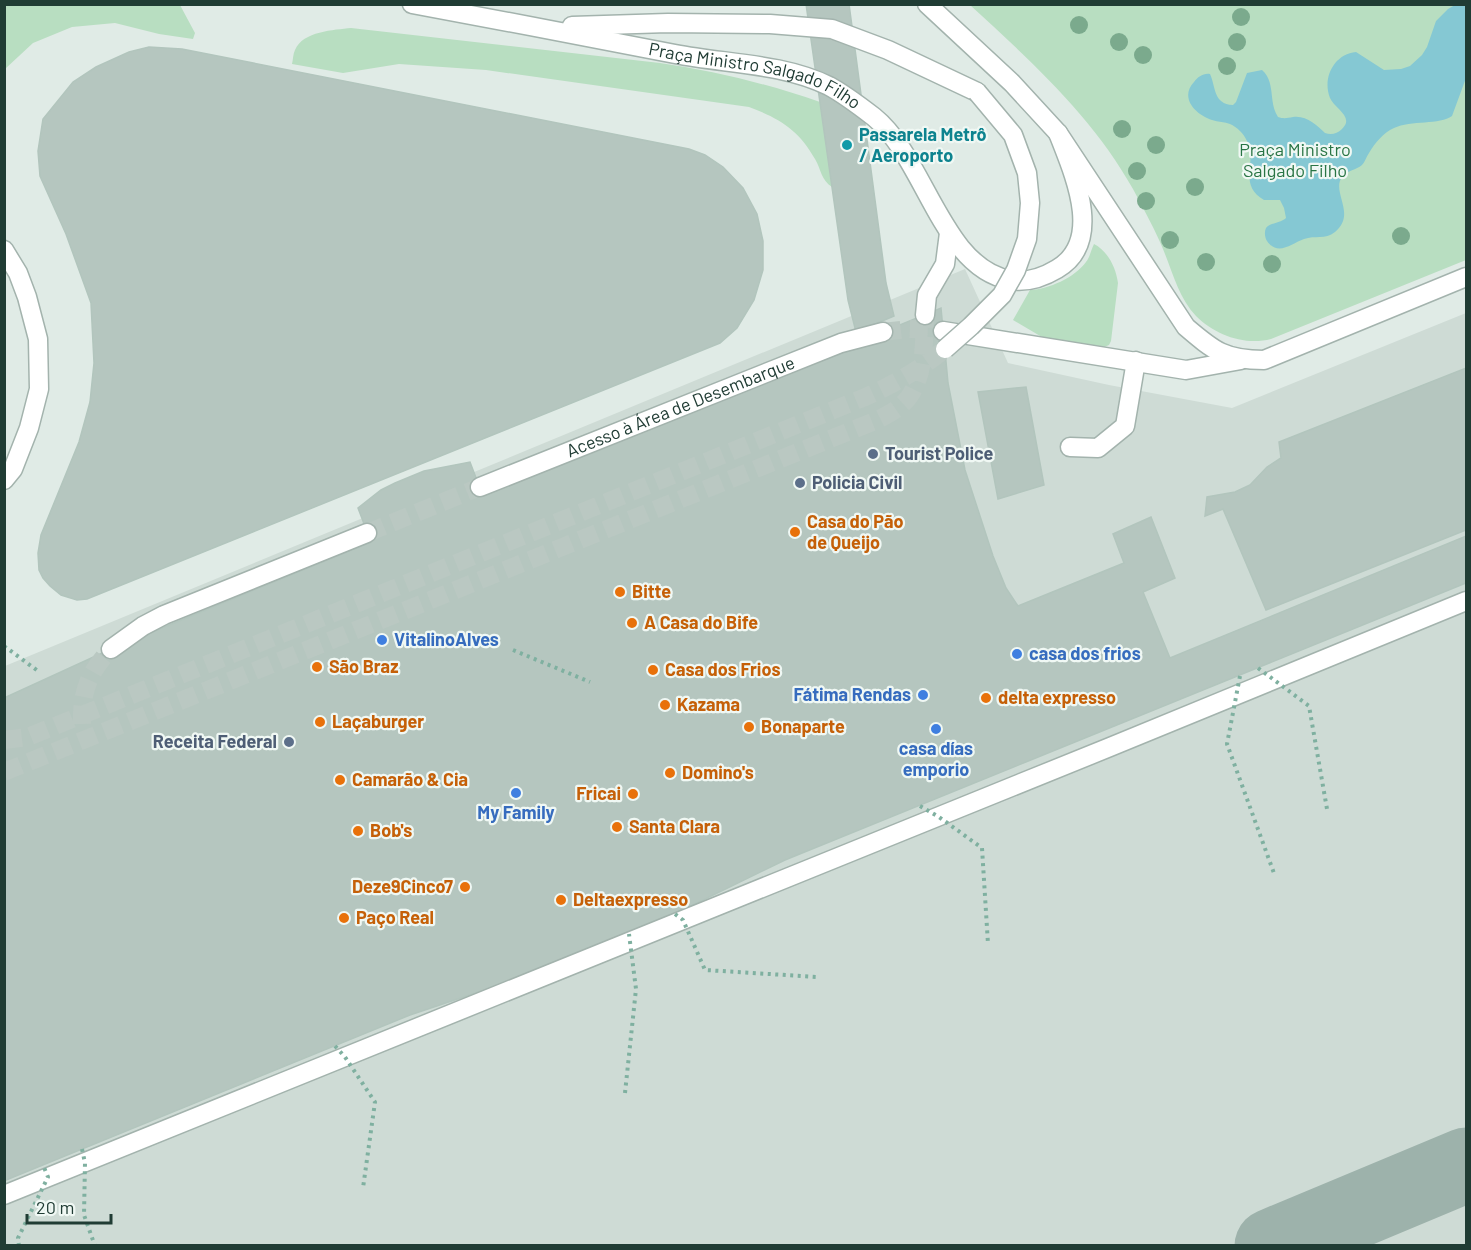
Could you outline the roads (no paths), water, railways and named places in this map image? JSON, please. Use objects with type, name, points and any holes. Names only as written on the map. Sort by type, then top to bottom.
[{"type":"street","name":"Praça Ministro Salgado Filho","points":[[412,4],[694,58],[744,63],[788,72],[830,87],[875,118],[896,138],[949,233],[964,252],[987,272],[1009,280],[1030,280],[1045,276],[1062,266],[1073,254],[1081,237],[1082,212],[1077,180],[1058,133]]},
{"type":"street","name":"Praça Ministro Salgado Filho","points":[[927,4],[1012,83],[1058,133],[1186,327],[1213,350],[1241,360],[1264,360],[1467,277]]},
{"type":"street","name":"Praça Ministro Salgado Filho","points":[[540,27],[668,23],[770,24],[832,29],[888,50],[977,92],[1013,135],[1027,173],[1030,203],[1027,238],[1016,270],[1002,294],[971,326],[944,340],[1136,361]]},
{"type":"street","points":[[925,315],[927,295],[945,264],[949,233]]},
{"type":"street","points":[[4,250],[18,273],[38,339],[39,389],[29,428],[13,469],[4,480]]},
{"type":"street","name":"Acesso à Área de Desembarque","points":[[480,487],[841,343],[884,332]]},
{"type":"street","points":[[1071,447],[1098,448],[1125,426],[1136,361],[1186,370],[1241,360]]},
{"type":"street","points":[[111,649],[143,626],[164,615],[367,533]]},
{"type":"street","points":[[4,1195],[46,1171],[340,1051],[939,817],[1467,601]]},
{"type":"water","points":[[1455,5],[1466,5],[1466,78],[1452,116],[1440,121],[1401,126],[1390,130],[1380,139],[1362,165],[1347,173],[1339,183],[1344,218],[1335,232],[1327,236],[1304,239],[1285,248],[1271,246],[1267,241],[1265,230],[1268,226],[1286,218],[1284,208],[1280,200],[1264,200],[1256,194],[1252,187],[1250,149],[1242,133],[1230,124],[1206,118],[1191,105],[1188,94],[1194,82],[1205,74],[1210,74],[1216,94],[1222,102],[1233,105],[1247,73],[1262,70],[1269,80],[1273,105],[1278,117],[1307,119],[1325,133],[1334,134],[1342,129],[1346,120],[1332,102],[1328,90],[1329,75],[1336,62],[1356,52],[1384,70],[1410,66],[1427,47],[1436,21]]},
{"type":"tunnel","points":[[4,772],[875,421],[902,405],[914,388],[923,357],[925,315]]},
{"type":"tunnel","points":[[883,332],[908,329],[935,330]]},
{"type":"tunnel","points":[[4,740],[28,737],[863,398],[906,376],[945,349]]},
{"type":"tunnel","points":[[367,533],[480,487]]},
{"type":"tunnel","points":[[82,724],[83,702],[88,683],[97,666],[111,649]]},
{"type":"place","name":"Passarela Metrô / Aeroporto","points":[[847,145]]},
{"type":"place","name":"Tourist Police","points":[[873,454]]},
{"type":"place","name":"Policia Civil","points":[[800,483]]},
{"type":"place","name":"Casa do Pão de Queijo","points":[[795,532]]},
{"type":"place","name":"Bitte","points":[[620,592]]},
{"type":"place","name":"A Casa do Bife","points":[[632,623]]},
{"type":"place","name":"VitalinoAlves","points":[[382,640]]},
{"type":"place","name":"casa dos frios","points":[[1017,654]]},
{"type":"place","name":"São Braz","points":[[317,667]]},
{"type":"place","name":"Casa dos Frios","points":[[653,670]]},
{"type":"place","name":"Fátima Rendas","points":[[923,695]]},
{"type":"place","name":"delta expresso","points":[[986,698]]},
{"type":"place","name":"Kazama","points":[[665,705]]},
{"type":"place","name":"Laçaburger","points":[[320,722]]},
{"type":"place","name":"Bonaparte","points":[[749,727]]},
{"type":"place","name":"casa días emporio","points":[[936,729]]},
{"type":"place","name":"Receita Federal","points":[[289,742]]},
{"type":"place","name":"Domino's","points":[[670,773]]},
{"type":"place","name":"Camarão & Cia","points":[[340,780]]},
{"type":"place","name":"My Family","points":[[516,793]]},
{"type":"place","name":"Fricai","points":[[633,794]]},
{"type":"place","name":"Santa Clara","points":[[617,827]]},
{"type":"place","name":"Bob's","points":[[358,831]]},
{"type":"place","name":"Deze9Cinco7","points":[[465,887]]},
{"type":"place","name":"Deltaexpresso","points":[[561,900]]},
{"type":"place","name":"Paço Real","points":[[344,918]]}]
